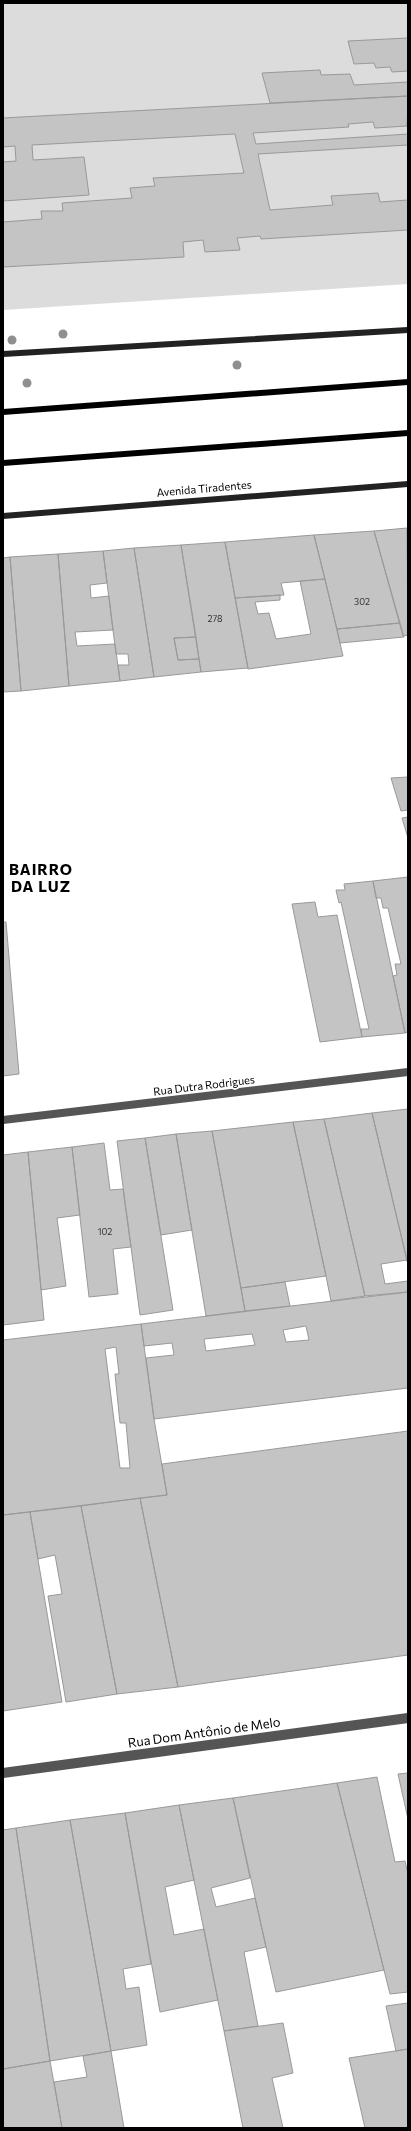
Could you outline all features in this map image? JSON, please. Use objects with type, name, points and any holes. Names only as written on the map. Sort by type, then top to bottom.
[{"type":"highway","points":[[3,412],[408,382]]},
{"type":"highway","points":[[3,462],[408,433]]},
{"type":"main road","points":[[3,354],[408,330]]},
{"type":"main road","name":"Avenida Tiradentes","points":[[3,516],[408,484]]},
{"type":"street","name":"Rua Dutra Rodrigues","points":[[3,1120],[408,1072]]},
{"type":"street","name":"Rua Dom Antônio de Melo","points":[[3,1773],[408,1718]]},
{"type":"shaded area","points":[[3,3],[408,3],[408,284],[3,310]]},
{"type":"building","points":[[408,38],[408,71],[392,72],[390,67],[376,68],[374,63],[354,64],[348,41]]},
{"type":"building","points":[[320,70],[321,75],[350,74],[354,85],[408,82],[408,96],[270,103],[262,73]]},
{"type":"building","points":[[408,96],[407,126],[375,128],[373,122],[348,124],[349,127],[253,133],[256,144],[408,134],[408,145],[258,154],[270,210],[333,205],[331,196],[378,193],[380,202],[408,200],[408,230],[261,239],[260,236],[237,238],[240,250],[205,252],[203,240],[183,242],[184,257],[3,267],[3,222],[42,219],[41,211],[63,211],[62,203],[132,198],[130,188],[155,186],[153,178],[244,173],[235,134],[32,145],[33,160],[84,157],[89,195],[3,201],[3,162],[16,161],[15,146],[3,147],[3,118]]},
{"type":"building","points":[[407,528],[408,635],[403,636],[374,531]]},
{"type":"building","points":[[374,531],[400,623],[337,629],[314,535]]},
{"type":"building","points":[[314,535],[325,579],[281,583],[284,595],[235,598],[225,542]]},
{"type":"building","points":[[225,542],[248,668],[201,672],[181,545]]},
{"type":"building","points":[[181,545],[196,637],[174,638],[178,660],[199,659],[201,672],[154,677],[134,548]]},
{"type":"building","points":[[134,548],[154,677],[120,681],[118,665],[129,665],[128,654],[116,654],[103,551]]},
{"type":"building","points":[[103,551],[107,583],[90,585],[91,598],[109,596],[113,630],[75,632],[77,646],[115,644],[120,681],[69,686],[58,554]]},
{"type":"building","points":[[58,554],[69,686],[21,691],[10,557]]},
{"type":"building","points":[[10,557],[21,691],[3,692],[3,558]]},
{"type":"building","points":[[325,579],[343,656],[248,669],[235,598],[280,595],[280,600],[255,602],[258,614],[269,613],[276,639],[311,634],[300,581]]},
{"type":"building","points":[[400,623],[404,637],[340,643],[337,629]]},
{"type":"building","points":[[196,637],[199,659],[178,660],[174,638]]},
{"type":"building","points":[[408,777],[408,810],[401,811],[391,778]]},
{"type":"building","points":[[408,817],[408,838],[402,818]]},
{"type":"building","points":[[408,877],[408,1032],[405,1033],[393,976],[397,975],[395,964],[401,964],[388,908],[383,908],[381,898],[376,898],[373,881]]},
{"type":"building","points":[[373,881],[405,1033],[362,1037],[361,1029],[369,1029],[341,902],[339,903],[336,890],[345,890],[344,884]]},
{"type":"building","points":[[315,902],[318,917],[337,915],[362,1037],[320,1042],[292,904]]},
{"type":"building","points":[[3,922],[6,922],[19,1074],[3,1076]]},
{"type":"building","points":[[408,1109],[408,1265],[372,1113]]},
{"type":"building","points":[[372,1113],[407,1260],[381,1264],[385,1284],[408,1281],[408,1292],[365,1296],[324,1119]]},
{"type":"building","points":[[324,1119],[365,1296],[331,1301],[293,1122]]},
{"type":"building","points":[[293,1122],[326,1276],[241,1288],[212,1131]]},
{"type":"building","points":[[212,1131],[245,1311],[206,1316],[176,1134]]},
{"type":"building","points":[[176,1134],[192,1230],[161,1235],[145,1138]]},
{"type":"building","points":[[145,1138],[173,1310],[140,1315],[117,1141]]},
{"type":"building","points":[[104,1143],[110,1190],[123,1189],[131,1247],[113,1249],[118,1294],[89,1297],[72,1147]]},
{"type":"building","points":[[72,1147],[80,1215],[57,1218],[66,1286],[41,1290],[28,1152]]},
{"type":"building","points":[[28,1152],[44,1320],[3,1325],[3,1155]]},
{"type":"building","points":[[285,1282],[290,1306],[245,1311],[241,1288]]},
{"type":"building","points":[[408,1292],[408,1388],[154,1419],[146,1358],[174,1355],[172,1343],[144,1346],[141,1324]],"holes":[[[306,1326],[309,1340],[286,1342],[283,1330]],[[252,1334],[255,1345],[206,1351],[204,1339]]]},
{"type":"building","points":[[141,1324],[154,1419],[167,1495],[3,1515],[3,1340]],"holes":[[[116,1347],[119,1374],[115,1374],[120,1423],[126,1423],[130,1468],[120,1468],[105,1349]]]},
{"type":"building","points":[[408,1431],[408,1655],[178,1687],[140,1498],[167,1495],[162,1464]]},
{"type":"building","points":[[140,1498],[178,1687],[117,1694],[81,1506]]},
{"type":"building","points":[[81,1506],[117,1694],[66,1702],[48,1596],[62,1594],[55,1555],[38,1559],[30,1512]]},
{"type":"building","points":[[30,1512],[62,1702],[3,1711],[3,1515]]},
{"type":"building","points":[[408,1773],[408,1819],[398,1774]]},
{"type":"building","points":[[377,1777],[395,1862],[405,1861],[408,1874],[408,1992],[390,1994],[337,1783]]},
{"type":"building","points":[[337,1783],[384,1970],[276,1992],[233,1798]]},
{"type":"building","points":[[233,1798],[250,1878],[211,1888],[216,1907],[255,1898],[266,1947],[244,1952],[258,2026],[224,2031],[179,1805]]},
{"type":"building","points":[[179,1805],[194,1880],[165,1887],[174,1935],[204,1929],[218,2000],[160,2012],[125,1813]]},
{"type":"building","points":[[125,1813],[151,1964],[123,1969],[126,1989],[139,1987],[147,2045],[111,2051],[70,1820]]},
{"type":"building","points":[[70,1820],[111,2051],[50,2061],[16,1828]]},
{"type":"building","points":[[16,1828],[50,2061],[3,2069],[3,1830]]},
{"type":"building","points":[[408,2003],[408,2049],[396,2051],[386,2006]]},
{"type":"building","points":[[283,2023],[293,2073],[272,2078],[283,2128],[243,2128],[224,2031]]},
{"type":"building","points":[[408,2049],[408,2128],[365,2128],[349,2058]]},
{"type":"building","points":[[111,2051],[124,2128],[62,2128],[54,2082],[87,2077],[83,2056]]},
{"type":"building","points":[[50,2061],[62,2128],[3,2128],[3,2069]]},
{"type":"district","name":"BAIRRO DA LUZ","points":[[41,878]]}]
